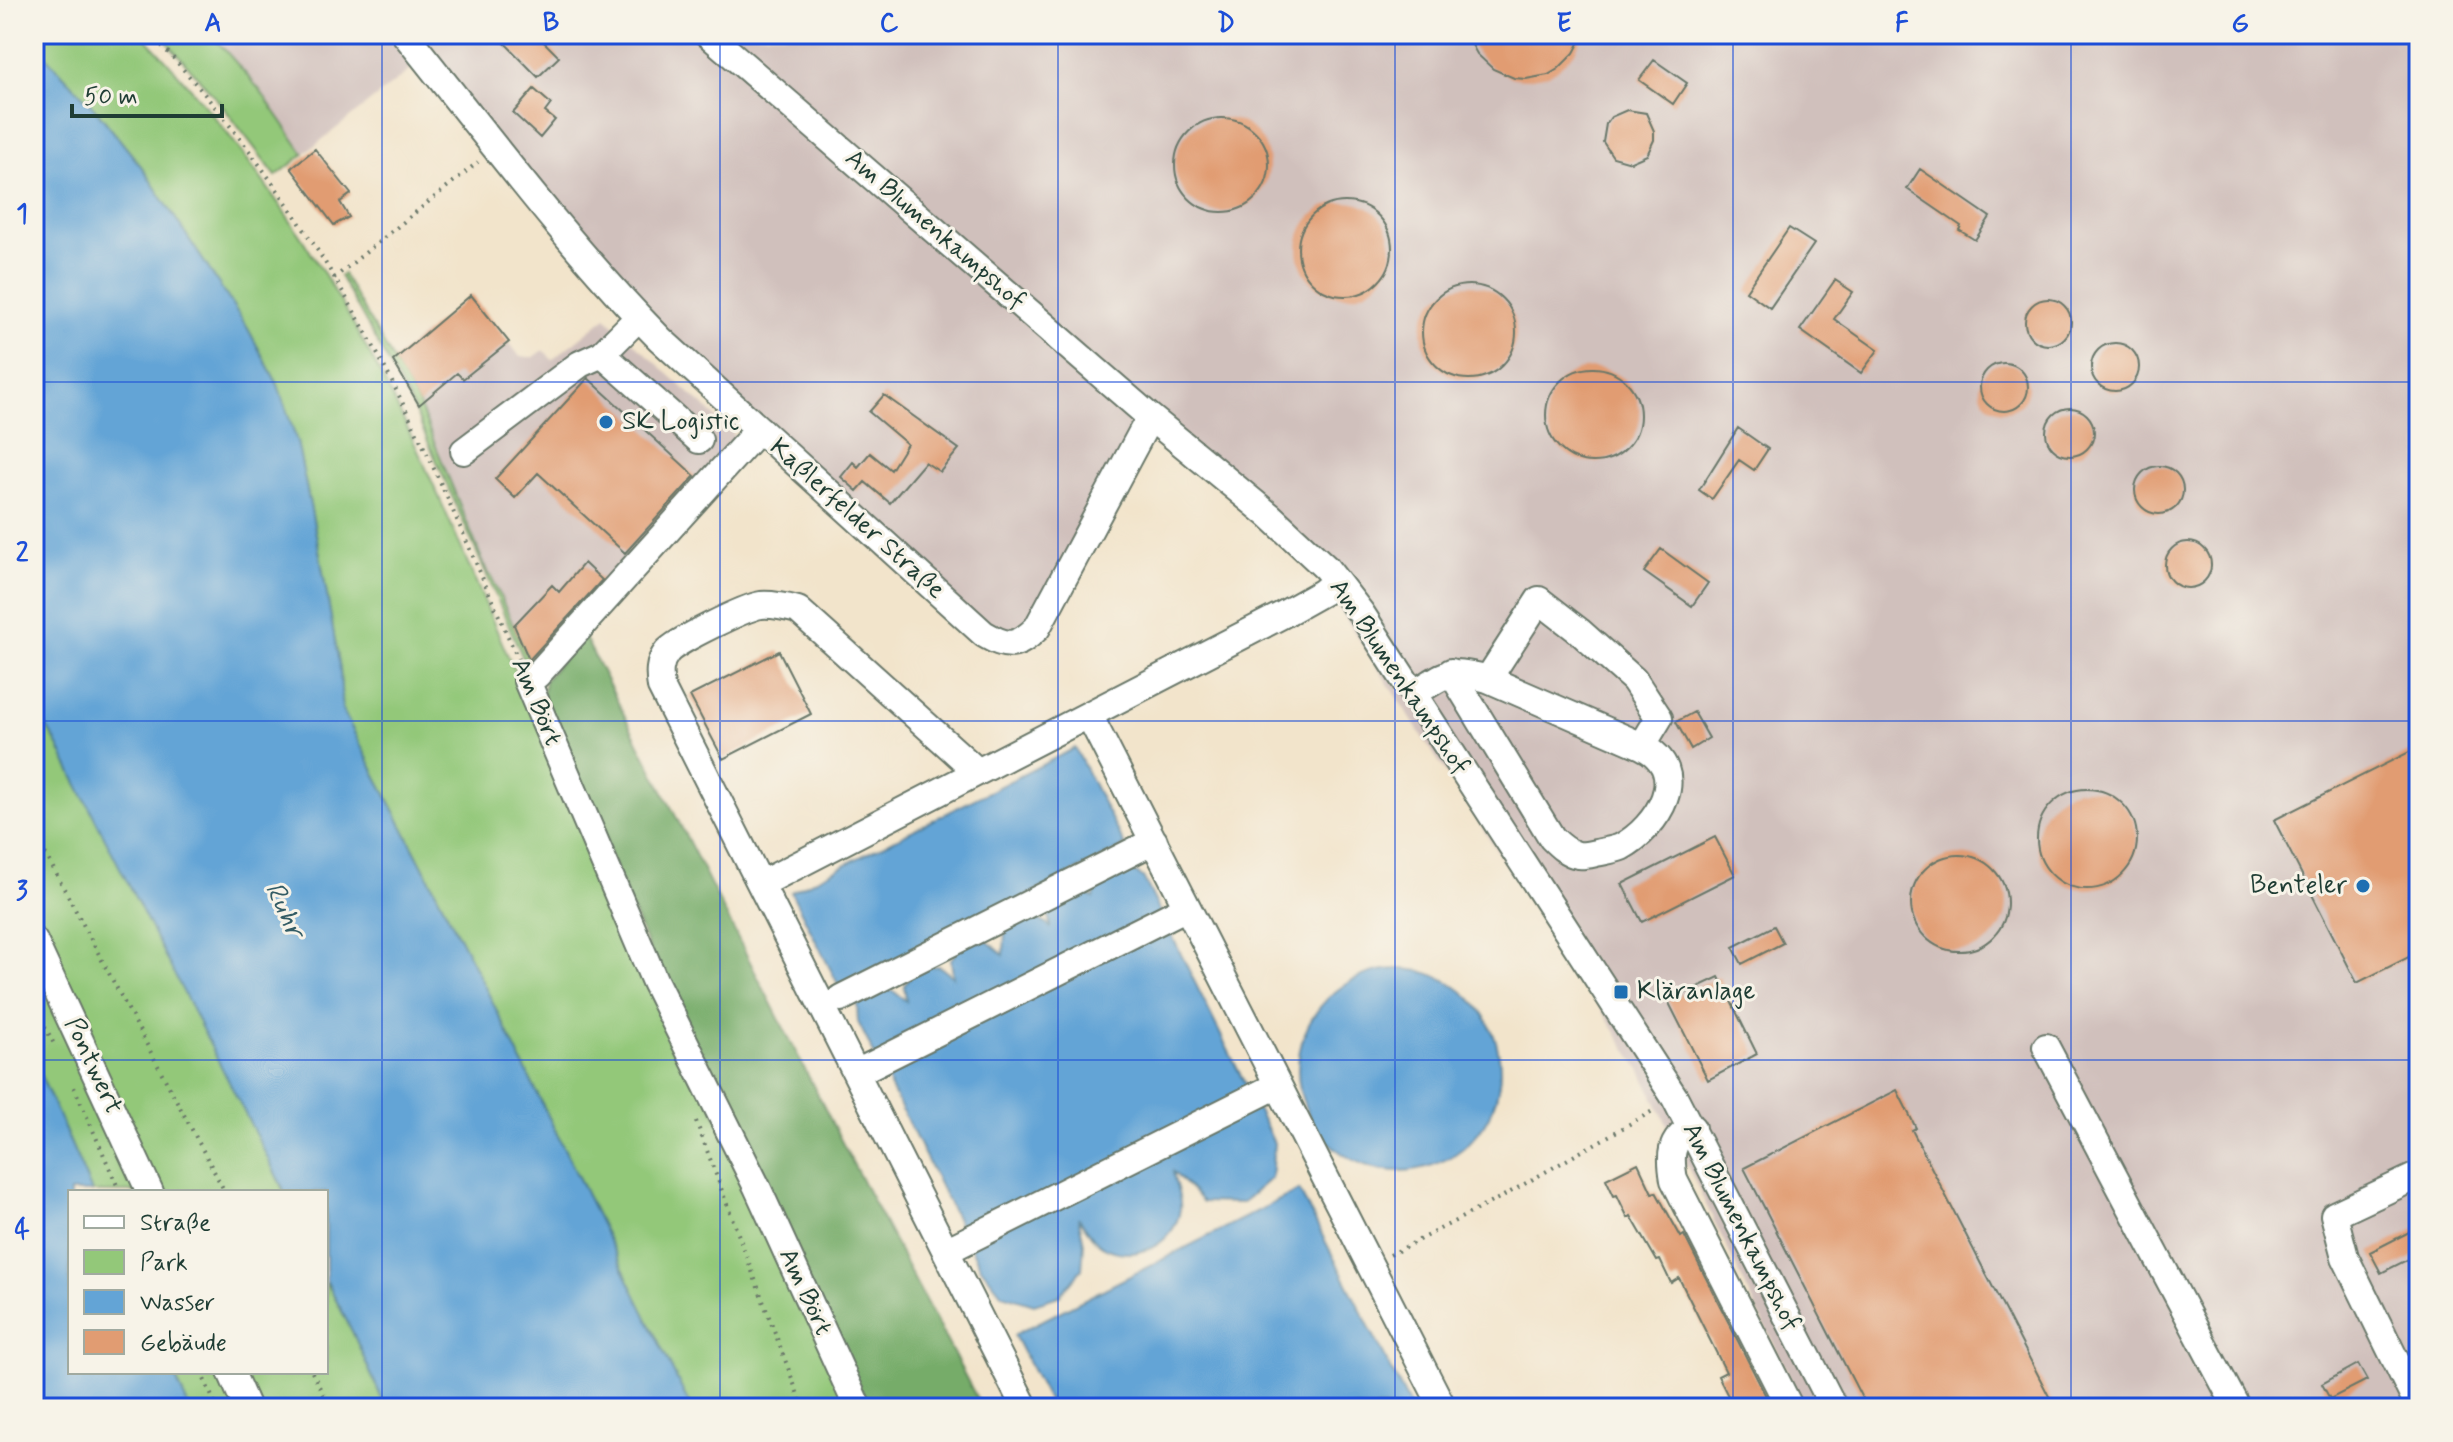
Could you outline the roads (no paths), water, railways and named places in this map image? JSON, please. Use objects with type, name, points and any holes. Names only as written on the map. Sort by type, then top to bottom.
[{"type":"street","name":"Kaßlerfelder Straße","points":[[405,34],[591,264],[639,317],[984,634],[1001,644],[1024,640],[1037,628],[1150,417]]},
{"type":"street","name":"Am Blumenkampshof","points":[[708,34],[1150,417],[1270,516],[1326,568],[1361,613],[1668,1088],[1684,1133],[1825,1405]]},
{"type":"street","points":[[464,451],[580,364],[602,354],[639,317]]},
{"type":"street","points":[[602,354],[699,440]]},
{"type":"street","name":"Am Bört","points":[[759,429],[537,675],[527,681],[655,982],[757,1187],[858,1408]]},
{"type":"street","points":[[761,884],[1282,615],[1336,581]]},
{"type":"street","points":[[1488,679],[1539,600],[1634,680],[1659,718],[1642,746]]},
{"type":"street","points":[[978,772],[798,610],[761,605],[745,610],[678,643],[667,651],[661,661],[658,674],[661,687],[1025,1408]]},
{"type":"street","points":[[1413,694],[1451,672],[1461,671],[1488,679],[1657,753],[1669,777],[1661,811],[1648,827],[1619,848],[1580,856],[1561,847],[1552,838],[1451,672]]},
{"type":"street","points":[[1089,715],[1443,1408]]},
{"type":"street","points":[[841,998],[1154,841]]},
{"type":"street","points":[[856,1073],[1187,907]]},
{"type":"street","name":"Pontwert","points":[[34,941],[149,1190]]},
{"type":"street","points":[[2046,1047],[2237,1408]]},
{"type":"street","points":[[946,1251],[1278,1085]]},
{"type":"street","points":[[1684,1133],[1671,1164],[1674,1180],[1790,1408]]},
{"type":"street","points":[[2419,1175],[2334,1215],[2345,1257],[2419,1408]]},
{"type":"street","points":[[232,1374],[247,1408]]},
{"type":"water","name":"Ruhr","points":[[34,44],[96,110],[141,166],[247,327],[278,385],[297,442],[318,544],[340,669],[342,709],[488,993],[691,1408],[386,1408],[328,1284],[328,1190],[284,1190],[54,738],[34,707]]},
{"type":"water","points":[[1075,748],[1125,846],[841,990],[791,892]]},
{"type":"water","points":[[1127,868],[1143,877],[1274,1143],[1271,1178],[1242,1203],[1203,1202],[1173,1172],[1180,1205],[1176,1222],[1161,1242],[1139,1252],[1114,1251],[1102,1246],[1078,1217],[1084,1243],[1082,1269],[1059,1296],[1034,1304],[1002,1294],[980,1266],[858,1022],[857,1003],[872,990],[893,991],[906,1001],[904,986],[916,968],[939,966],[953,977],[951,959],[966,941],[986,940],[1004,955],[1005,930],[1015,918],[1034,916],[1050,927],[1048,906],[1081,892],[1094,898],[1097,885],[1107,870]]},
{"type":"water","points":[[1399,969],[1438,977],[1470,999],[1492,1031],[1500,1070],[1492,1109],[1470,1141],[1438,1163],[1399,1171],[1360,1163],[1328,1141],[1306,1109],[1298,1070],[1306,1031],[1328,999],[1360,977]]},
{"type":"water","points":[[34,1060],[91,1190],[68,1190],[68,1374],[174,1374],[189,1408],[34,1408]]},
{"type":"water","points":[[1299,1190],[1411,1408],[1052,1408],[1014,1335]]},
{"type":"place","name":"SK Logistic","points":[[606,422]]},
{"type":"place","name":"Benteler","points":[[2363,886]]},
{"type":"place","name":"Kläranlage","points":[[1621,992]]}]
